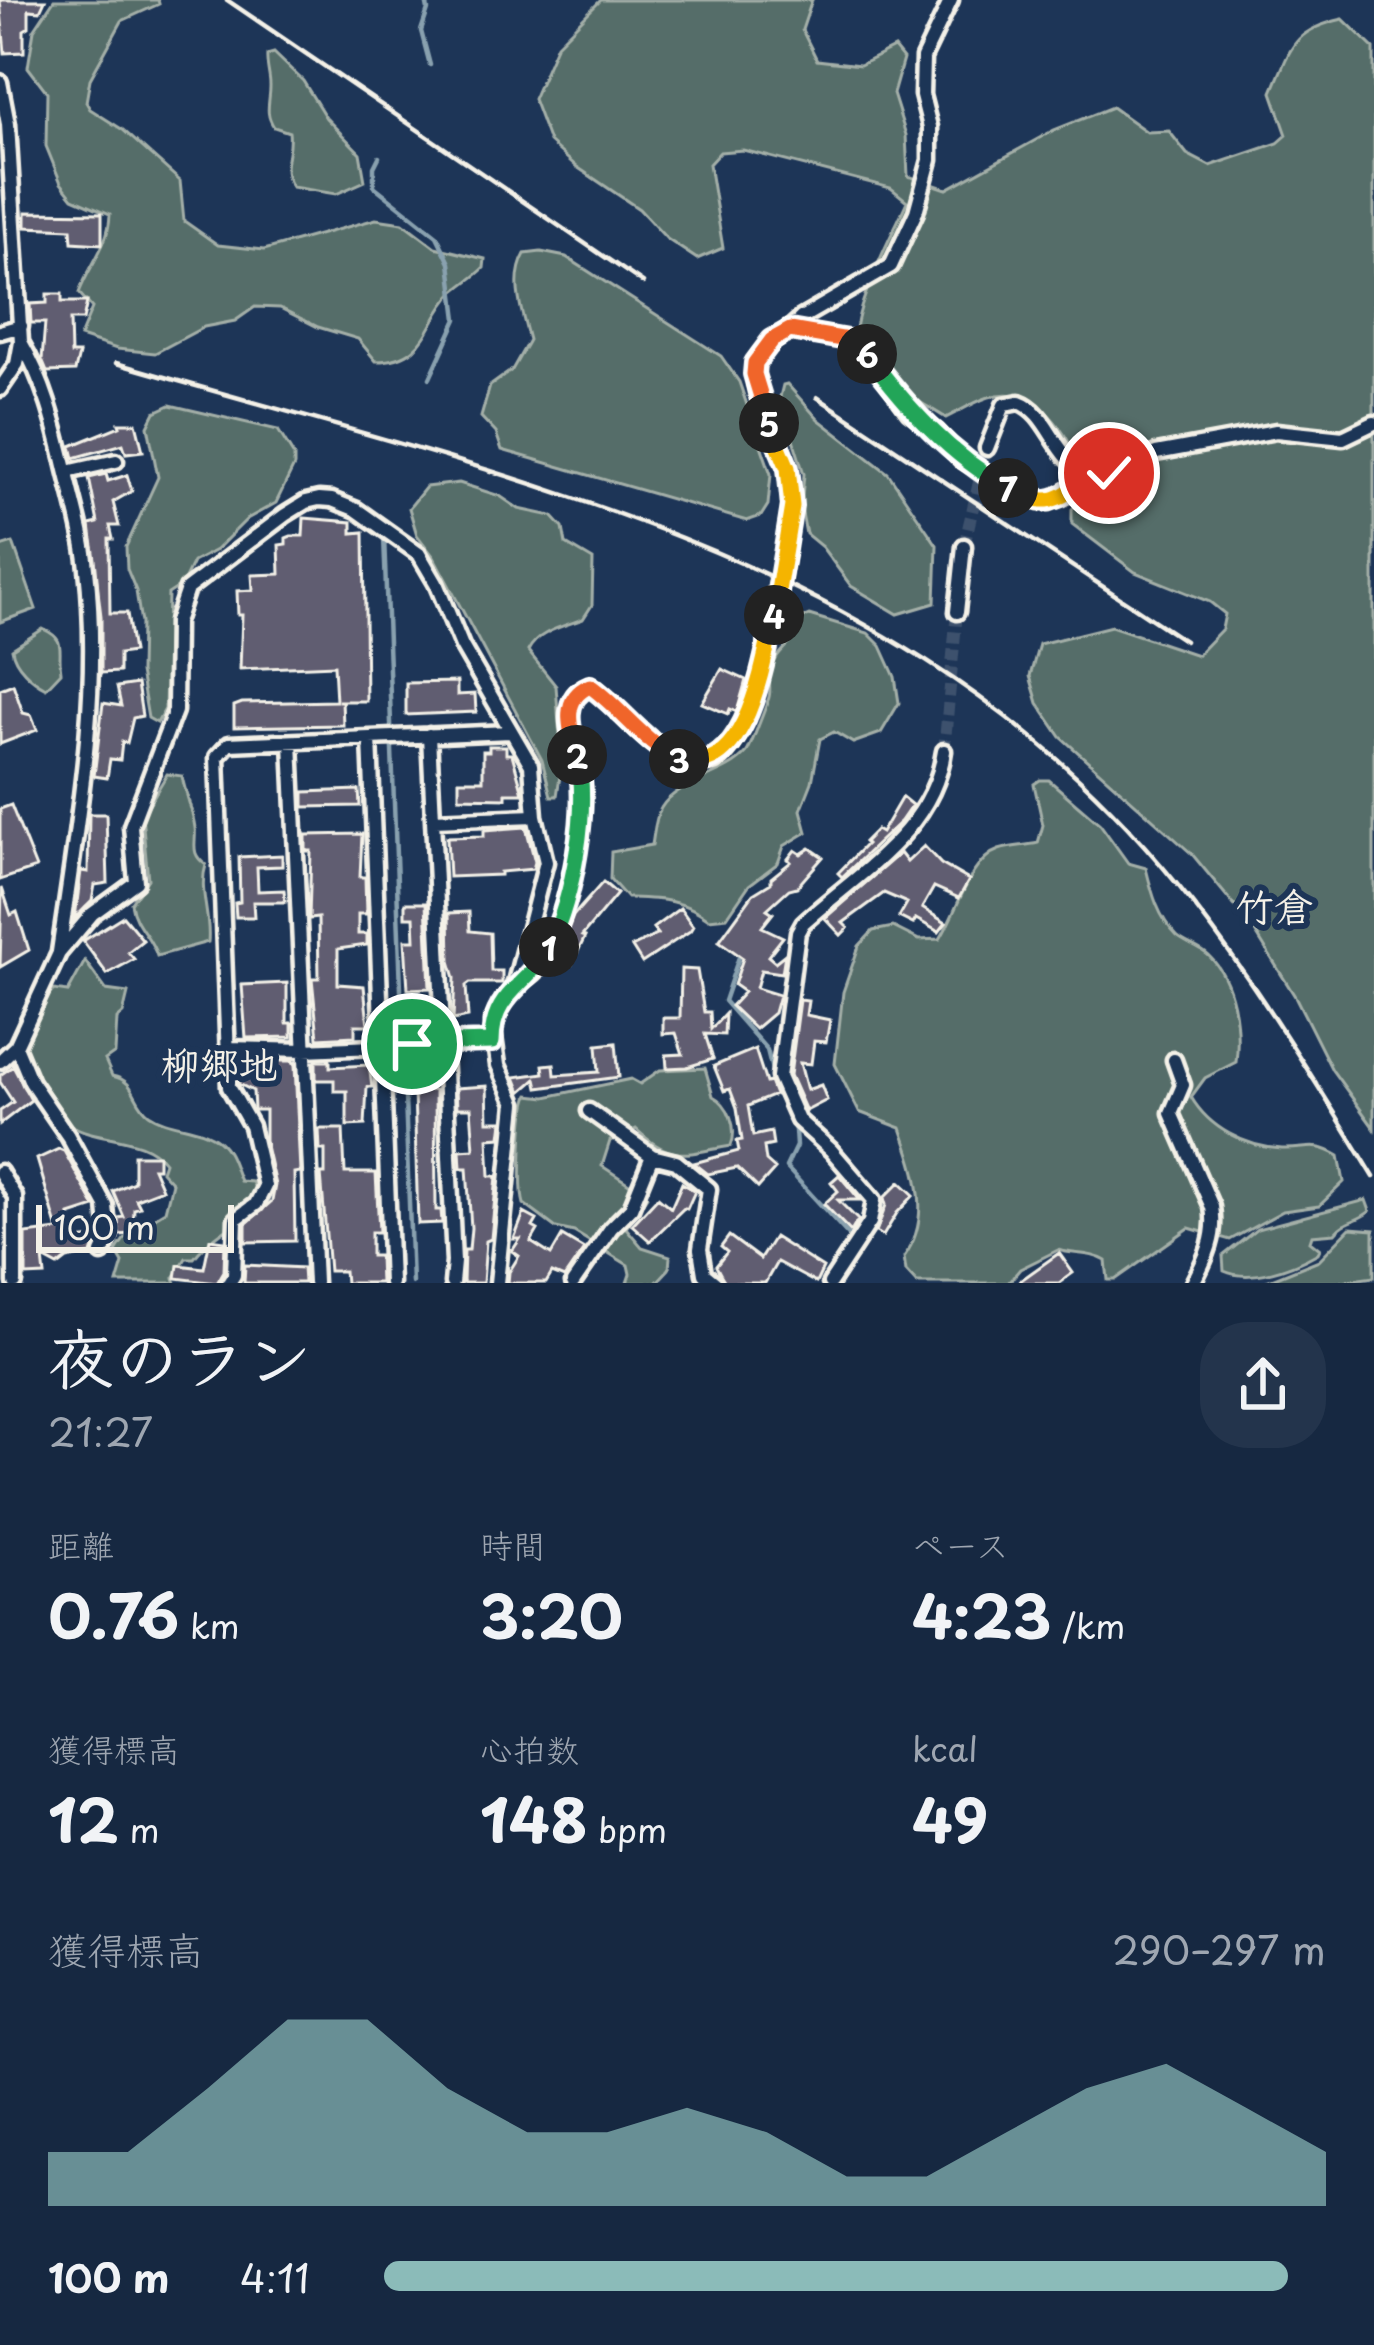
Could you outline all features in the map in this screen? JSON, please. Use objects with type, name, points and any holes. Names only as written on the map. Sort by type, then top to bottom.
[{"type":"street","points":[[497,1283],[515,1103],[492,1042],[495,1012],[514,986],[537,970],[553,938],[574,860],[583,782],[569,727],[572,698],[590,686],[665,753],[686,763],[712,762],[736,737],[759,681],[792,506],[788,468],[757,394],[754,374],[762,350],[828,300],[891,266],[916,212],[930,160],[922,58],[951,0]]},
{"type":"street","points":[[0,82],[8,124],[21,342],[17,364],[0,388]]},
{"type":"street","points":[[0,332],[20,326]]},
{"type":"street","points":[[790,330],[859,342],[909,410],[937,431],[961,459],[1025,497],[1049,502],[1093,477],[1156,453],[1258,433],[1343,438],[1374,423]]},
{"type":"street","points":[[21,342],[43,381],[87,565],[89,686],[82,783],[59,953]]},
{"type":"street","points":[[987,448],[1004,405],[1019,402],[1036,412],[1072,466],[1093,477]]},
{"type":"street","points":[[67,472],[116,461]]},
{"type":"street","points":[[0,1061],[16,1046],[59,953],[92,914],[136,882],[131,826],[175,711],[176,622],[188,589],[305,502],[332,500],[392,533],[427,564],[462,646],[531,766],[535,816],[546,862],[514,986]]},
{"type":"street","points":[[957,612],[964,546]]},
{"type":"street","points":[[230,1283],[236,1219],[256,1204],[266,1186],[251,1126],[229,1087],[217,757],[229,744],[510,732]]},
{"type":"street","points":[[429,735],[446,1042],[452,1283]]},
{"type":"street","points":[[370,738],[388,1045],[391,1283]]},
{"type":"street","points":[[291,742],[314,1283]]},
{"type":"street","points":[[830,1283],[870,1222],[874,1200],[798,1120],[779,1077],[798,932],[912,826],[939,778],[944,751]]},
{"type":"street","points":[[434,820],[535,816]]},
{"type":"street","points":[[227,1048],[304,1050],[492,1042]]},
{"type":"street","points":[[16,1046],[31,1082],[68,1136],[106,1206],[109,1238],[103,1253]]},
{"type":"street","points":[[1174,1060],[1183,1085],[1172,1113],[1214,1222],[1214,1235],[1193,1283]]},
{"type":"street","points":[[589,1112],[652,1156],[676,1162],[709,1189],[700,1249],[704,1274],[715,1283]]},
{"type":"street","points":[[573,1283],[631,1208],[652,1156]]},
{"type":"street","points":[[0,1172],[15,1196],[15,1283]]},
{"type":"green space","points":[[54,0],[158,0],[159,4],[122,21],[90,79],[86,102],[180,181],[184,221],[218,245],[264,250],[376,219],[403,223],[435,247],[485,259],[484,268],[453,293],[416,347],[393,359],[376,361],[358,339],[318,327],[280,308],[255,307],[235,321],[204,327],[155,353],[117,349],[80,337],[92,308],[79,293],[103,245],[110,214],[73,198],[61,183],[46,146],[47,92],[28,67],[34,30]]},
{"type":"green space","points":[[601,0],[812,0],[802,30],[817,60],[860,65],[894,48],[903,59],[893,94],[906,135],[908,176],[947,189],[1054,130],[1112,107],[1147,132],[1169,131],[1187,154],[1210,166],[1278,143],[1287,135],[1272,92],[1289,52],[1303,35],[1343,19],[1374,49],[1374,1128],[1332,1070],[1296,998],[1252,927],[1192,854],[1061,737],[1038,703],[1030,676],[1039,644],[1111,626],[1197,655],[1222,629],[1225,614],[1210,602],[1135,572],[1072,524],[1072,509],[1091,488],[1066,437],[1041,408],[1008,394],[983,399],[946,418],[884,379],[863,359],[855,337],[858,319],[907,201],[891,188],[743,150],[720,152],[709,164],[723,248],[697,259],[549,142],[533,99],[557,44]]},
{"type":"green space","points":[[274,53],[303,81],[326,118],[360,153],[365,181],[336,194],[292,187],[286,173],[289,132],[274,127],[268,112],[267,55]]},
{"type":"green space","points":[[525,254],[566,257],[721,356],[739,382],[771,474],[768,505],[761,516],[747,521],[502,450],[496,433],[481,417],[490,386],[512,370],[529,340],[518,275]]},
{"type":"green space","points":[[787,384],[818,419],[888,473],[937,545],[935,603],[898,614],[851,586],[806,534],[801,508],[804,474],[780,397]]},
{"type":"green space","points":[[170,405],[278,430],[294,456],[294,466],[276,503],[247,519],[216,550],[193,562],[182,585],[168,594],[165,709],[157,723],[148,718],[140,672],[141,623],[126,547],[158,477],[148,426],[155,412]]},
{"type":"green space","points":[[459,483],[500,496],[519,509],[552,516],[563,528],[566,544],[593,560],[592,605],[583,619],[545,634],[528,651],[556,686],[562,762],[557,796],[551,796],[542,760],[434,557],[417,535],[409,508],[426,487]]},
{"type":"green space","points":[[13,543],[36,609],[0,622],[0,547]]},
{"type":"green space","points":[[809,615],[868,633],[881,646],[895,677],[899,703],[881,733],[853,743],[834,732],[820,739],[801,810],[807,832],[784,846],[778,863],[749,885],[727,917],[709,919],[680,904],[627,898],[610,879],[611,852],[652,845],[657,816],[669,799],[747,752],[769,697],[773,665],[802,618]]},
{"type":"green space","points":[[43,629],[60,646],[61,672],[46,688],[25,672],[12,649]]},
{"type":"green space","points":[[167,774],[182,776],[196,852],[206,865],[208,942],[157,956],[131,903],[148,879],[142,816]]},
{"type":"green space","points":[[1049,780],[1100,824],[1128,863],[1146,868],[1170,929],[1209,956],[1225,978],[1236,1020],[1236,1062],[1205,1078],[1191,1097],[1199,1108],[1218,1127],[1255,1144],[1330,1151],[1339,1156],[1344,1182],[1319,1206],[1283,1211],[1230,1240],[1189,1228],[1115,1280],[1108,1280],[1106,1261],[1058,1250],[1020,1269],[1008,1283],[917,1283],[906,1271],[904,1257],[918,1226],[919,1194],[901,1128],[859,1112],[835,1064],[843,992],[859,946],[873,931],[893,927],[919,940],[940,939],[980,864],[999,850],[1038,843],[1043,825],[1034,784]]},
{"type":"green space","points":[[85,961],[106,990],[128,993],[117,1019],[115,1053],[105,1060],[112,1076],[126,1082],[149,1114],[219,1141],[240,1181],[252,1182],[256,1190],[235,1222],[194,1258],[186,1258],[174,1278],[176,1283],[117,1283],[123,1263],[116,1251],[138,1227],[165,1211],[172,1183],[161,1171],[164,1162],[145,1147],[68,1123],[28,1064],[28,1034],[37,1011],[54,990],[68,992]]},
{"type":"green space","points":[[705,1068],[713,1096],[731,1117],[731,1146],[671,1152],[636,1129],[610,1141],[602,1166],[647,1196],[626,1228],[642,1247],[670,1256],[669,1269],[656,1283],[627,1283],[628,1265],[574,1232],[556,1228],[524,1204],[522,1149],[529,1095],[546,1097],[631,1079],[640,1084],[660,1070]]},
{"type":"green space","points":[[1366,1200],[1370,1211],[1365,1215],[1335,1233],[1312,1235],[1310,1241],[1320,1249],[1308,1259],[1259,1275],[1224,1271],[1223,1256],[1257,1229]]},
{"type":"green space","points":[[1350,1228],[1374,1230],[1374,1277],[1262,1283],[1319,1260]]},
{"type":"building","points":[[0,0],[45,0],[40,11],[29,10],[24,52],[5,53]]},
{"type":"building","points":[[26,212],[102,213],[102,244],[72,242],[71,229],[26,227]]},
{"type":"building","points":[[47,294],[62,294],[62,302],[87,302],[83,320],[70,320],[71,354],[79,354],[75,371],[47,372],[42,360],[45,323],[31,323],[30,304],[47,303]]},
{"type":"building","points":[[119,423],[136,423],[143,451],[126,453],[123,444],[74,458],[71,446]]},
{"type":"building","points":[[106,474],[108,481],[127,475],[132,491],[113,502],[119,526],[110,526],[113,539],[109,539],[110,613],[127,613],[133,652],[119,654],[119,672],[101,673],[101,616],[90,525],[98,523],[89,478]]},
{"type":"building","points":[[304,518],[352,522],[352,533],[364,532],[366,701],[342,701],[343,725],[234,727],[234,706],[242,703],[336,701],[334,665],[240,669],[242,615],[238,615],[237,591],[253,590],[252,575],[280,574],[279,545],[291,536],[303,536]]},
{"type":"building","points":[[722,669],[746,680],[737,712],[730,709],[728,714],[702,703]]},
{"type":"building","points":[[457,682],[457,695],[475,694],[476,712],[406,715],[406,683]]},
{"type":"building","points":[[13,684],[23,713],[31,715],[37,730],[0,744],[0,689]]},
{"type":"building","points":[[137,684],[142,716],[133,718],[120,760],[110,759],[107,778],[94,776],[103,703],[121,706],[117,687]]},
{"type":"building","points":[[489,746],[506,746],[506,754],[512,754],[523,793],[506,793],[506,798],[459,797],[459,780],[483,780],[483,751],[489,751]]},
{"type":"building","points":[[359,790],[360,806],[304,807],[304,792]]},
{"type":"building","points":[[902,797],[912,805],[901,821],[842,877],[838,873],[876,830],[881,833]]},
{"type":"building","points":[[11,805],[36,868],[0,880],[0,809]]},
{"type":"building","points":[[89,814],[106,814],[108,883],[95,885],[92,901],[75,918],[81,871],[88,872]]},
{"type":"building","points":[[526,827],[533,869],[449,877],[447,837],[484,836],[484,830]]},
{"type":"building","points":[[362,834],[360,877],[365,877],[366,914],[358,914],[358,934],[367,934],[367,945],[338,949],[338,984],[364,986],[368,1025],[355,1025],[355,1036],[318,1038],[312,978],[319,978],[318,918],[309,919],[311,851],[306,851],[306,835]]},
{"type":"building","points":[[924,846],[941,864],[969,880],[959,898],[934,887],[922,908],[946,923],[939,932],[916,919],[913,924],[899,917],[907,903],[884,893],[843,923],[848,928],[841,935],[825,918],[900,853],[907,862]]},
{"type":"building","points":[[810,848],[823,857],[797,887],[767,909],[773,913],[762,927],[783,937],[768,956],[775,962],[785,954],[782,973],[761,970],[756,988],[779,995],[774,1013],[755,1029],[731,1006],[744,992],[734,985],[743,958],[719,941],[753,894],[791,862],[788,859],[795,850],[801,854]]},
{"type":"building","points":[[282,855],[282,866],[257,867],[258,891],[284,890],[285,902],[253,902],[254,917],[236,917],[239,857]]},
{"type":"building","points":[[603,882],[617,894],[582,936],[572,964],[557,957],[573,916]]},
{"type":"building","points":[[2,888],[11,915],[17,912],[29,950],[0,967]]},
{"type":"building","points":[[405,903],[426,903],[430,988],[408,989],[405,940],[415,940],[414,917],[405,917]]},
{"type":"building","points":[[680,908],[693,926],[690,931],[642,963],[632,947],[658,934],[653,928]]},
{"type":"building","points":[[469,912],[470,931],[490,933],[491,971],[502,971],[502,983],[466,986],[468,1017],[453,1020],[449,913]]},
{"type":"building","points":[[123,916],[143,940],[128,952],[134,959],[107,974],[83,941]]},
{"type":"building","points":[[681,969],[697,970],[711,1029],[725,1014],[724,1035],[705,1034],[713,1059],[667,1068],[666,1055],[683,1054],[676,1033],[663,1034],[663,1018],[680,1018]]},
{"type":"building","points":[[287,983],[287,1023],[292,1023],[292,1037],[246,1038],[242,985]]},
{"type":"building","points":[[800,1000],[808,1001],[806,1015],[830,1020],[826,1042],[814,1041],[811,1064],[800,1063],[807,1090],[821,1085],[827,1100],[806,1111],[790,1075]]},
{"type":"building","points":[[616,1043],[619,1077],[538,1088],[536,1079],[521,1092],[515,1077],[544,1073],[543,1065],[554,1064],[555,1075],[599,1072],[597,1045]]},
{"type":"building","points":[[755,1049],[775,1095],[748,1106],[753,1136],[771,1132],[773,1145],[764,1147],[766,1161],[775,1169],[758,1188],[737,1168],[708,1174],[694,1163],[739,1151],[737,1108],[714,1066]]},
{"type":"building","points":[[257,1061],[293,1061],[295,1065],[300,1172],[294,1173],[295,1241],[246,1242],[246,1224],[272,1201],[275,1185],[265,1141],[265,1110],[254,1110],[253,1091],[239,1084],[239,1069],[257,1068]]},
{"type":"building","points":[[316,1061],[330,1061],[330,1067],[369,1065],[372,1087],[367,1087],[365,1125],[347,1126],[347,1091],[334,1091],[334,1080],[316,1080]]},
{"type":"building","points":[[13,1066],[31,1100],[0,1124],[0,1111],[13,1102],[0,1075]]},
{"type":"building","points":[[487,1086],[488,1121],[503,1121],[501,1137],[488,1138],[490,1176],[497,1176],[491,1239],[486,1241],[483,1283],[463,1283],[464,1250],[469,1250],[471,1228],[467,1168],[461,1168],[460,1150],[474,1149],[471,1108],[457,1108],[456,1088]]},
{"type":"building","points":[[435,1090],[436,1210],[441,1210],[442,1223],[418,1224],[414,1091]]},
{"type":"building","points":[[319,1129],[343,1129],[345,1173],[376,1173],[379,1232],[371,1232],[371,1256],[379,1256],[380,1283],[345,1283],[344,1271],[329,1271],[321,1174],[325,1174],[325,1150],[320,1150]]},
{"type":"building","points":[[59,1149],[95,1207],[70,1215],[76,1240],[95,1238],[96,1242],[92,1254],[67,1259],[58,1266],[43,1258],[45,1275],[26,1276],[26,1234],[58,1230],[37,1159]]},
{"type":"building","points":[[134,1155],[158,1155],[158,1168],[153,1168],[162,1189],[136,1199],[140,1207],[134,1209],[133,1228],[119,1235],[118,1218],[124,1217],[113,1191],[134,1182]]},
{"type":"building","points":[[839,1175],[860,1200],[838,1200],[858,1220],[851,1232],[824,1204],[838,1191],[831,1182]]},
{"type":"building","points":[[900,1182],[914,1195],[883,1236],[876,1232],[884,1198]]},
{"type":"building","points":[[682,1183],[695,1191],[687,1209],[650,1241],[632,1225],[658,1197],[671,1208]]},
{"type":"building","points":[[524,1213],[537,1220],[531,1242],[551,1255],[562,1236],[584,1249],[564,1278],[552,1273],[546,1283],[508,1283],[519,1256],[512,1251],[520,1239],[514,1239]]},
{"type":"building","points":[[729,1236],[760,1259],[774,1237],[823,1268],[816,1283],[777,1262],[765,1283],[725,1283],[716,1266],[727,1252],[721,1247]]},
{"type":"building","points":[[210,1239],[225,1241],[224,1271],[217,1283],[176,1278],[178,1265],[204,1268]]},
{"type":"building","points":[[1059,1253],[1073,1273],[1059,1283],[1017,1283]]},
{"type":"building","points":[[245,1265],[303,1268],[304,1283],[244,1283]]},
{"type":"waterway","points":[[426,0],[421,31],[430,65]]},
{"type":"waterway","points":[[379,157],[374,186],[437,236],[450,263],[457,319],[430,378]]},
{"type":"waterway","points":[[384,536],[412,1283]]},
{"type":"waterway","points":[[739,957],[724,1001],[767,1050],[778,1094],[795,1130],[796,1146],[786,1167],[852,1239]]},
{"type":"waterway","points":[[823,1283],[832,1269]]},
{"type":"tunnel","points":[[964,546],[987,448]]},
{"type":"tunnel","points":[[944,751],[957,612]]},
{"type":"railway","points":[[227,0],[643,283]]},
{"type":"railway","points":[[116,363],[514,478],[645,524],[772,577],[894,641],[1007,718],[1111,810],[1150,852],[1253,986],[1374,1177]]},
{"type":"railway","points":[[817,397],[1185,641]]},
{"type":"district","name":"竹倉","points":[[1274,907]]},
{"type":"district","name":"柳郷地","points":[[219,1065]]},
{"type":"route","points":[[412,1044],[492,1042],[495,1012],[514,986],[537,970],[553,938],[581,821],[583,782],[569,727],[572,698],[578,690],[590,686],[614,703],[642,735],[686,763],[712,762],[736,737],[759,681],[792,506],[788,468],[757,394],[754,374],[755,363],[772,340],[790,330],[859,342],[909,410],[937,431],[961,459],[1025,497],[1049,502],[1109,473]]}]
